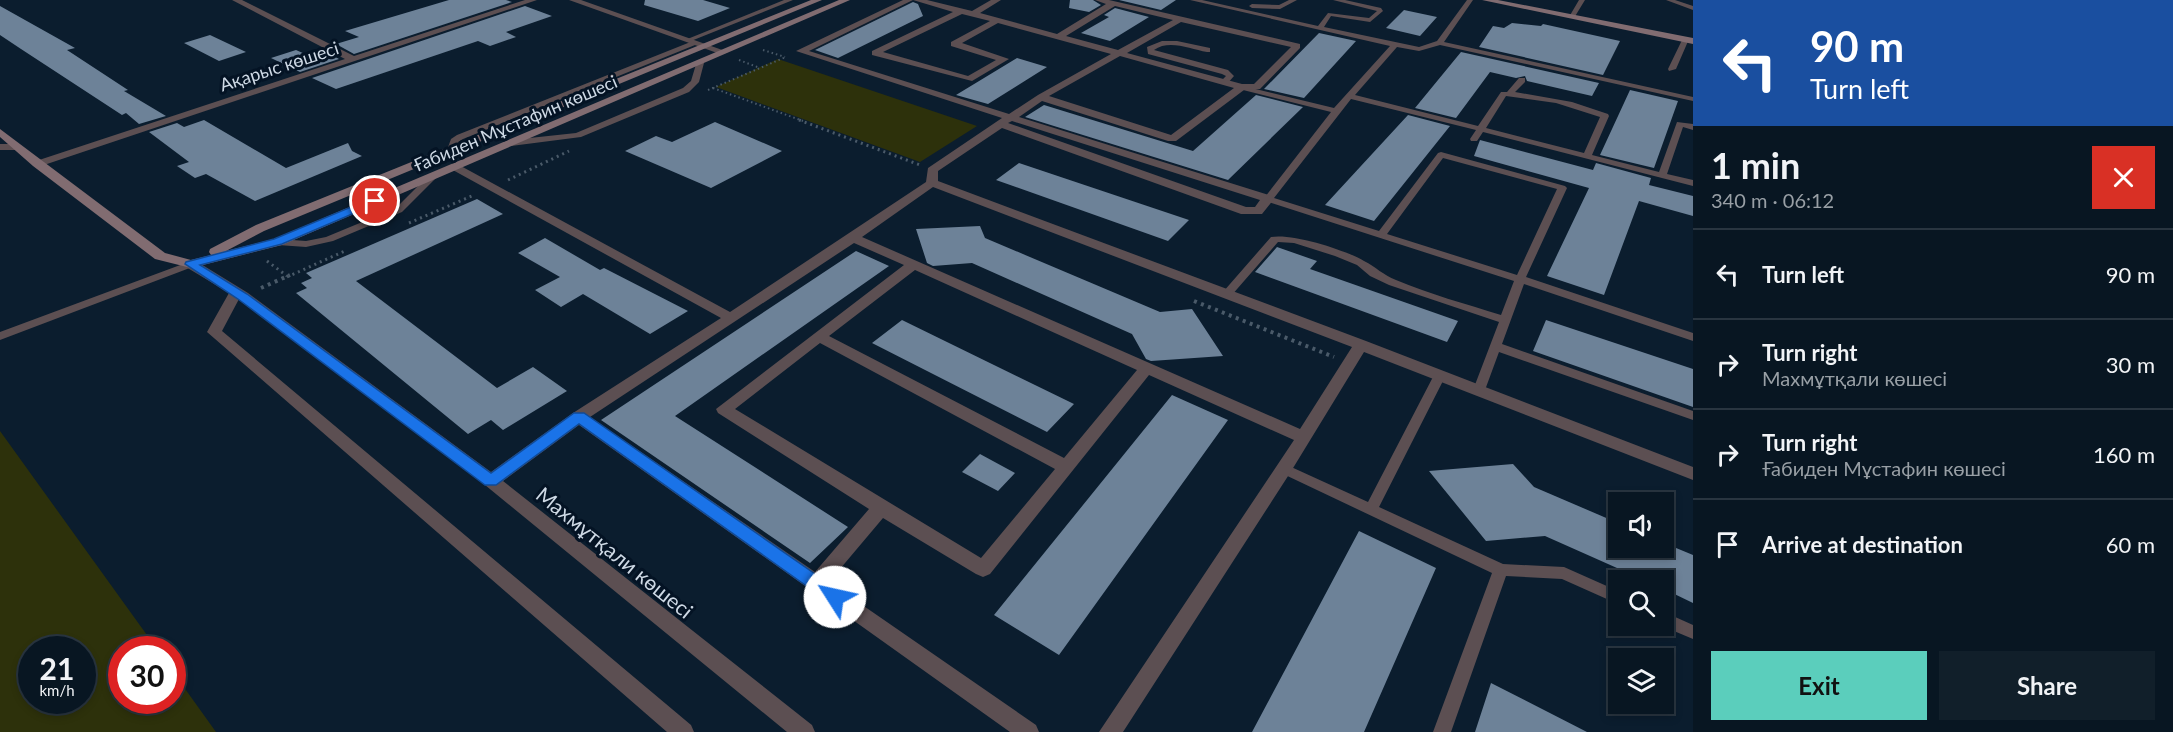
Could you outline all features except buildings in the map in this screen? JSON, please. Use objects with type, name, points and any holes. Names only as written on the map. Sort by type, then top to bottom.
[{"type":"street","points":[[236,0],[352,59]]},
{"type":"street","name":"Ақарыс көшесі","points":[[37,164],[532,0]]},
{"type":"street","points":[[573,0],[723,52]]},
{"type":"street","name":"Ғабиден Мұстафин көшесі","points":[[190,264],[260,228],[451,150],[697,43],[818,0]]},
{"type":"street","name":"Ғабиден Мұстафин көшесі","points":[[190,264],[278,242],[846,0]]},
{"type":"street","points":[[801,51],[909,0]]},
{"type":"street","points":[[917,0],[1060,36],[1242,87],[1257,87],[1297,46],[1099,0]]},
{"type":"street","points":[[973,14],[997,0]]},
{"type":"street","points":[[1486,0],[1689,40]]},
{"type":"street","points":[[1060,36],[1114,3]]},
{"type":"street","points":[[961,11],[875,53],[969,79],[1004,59],[954,44],[998,20]]},
{"type":"street","points":[[491,481],[579,417],[853,238],[1000,124],[1041,97],[1180,19]]},
{"type":"street","points":[[801,51],[1268,199],[1258,211],[1245,211],[1000,124]]},
{"type":"street","points":[[1041,97],[1172,139],[1242,87]]},
{"type":"street","points":[[0,132],[37,164],[160,256],[190,264]]},
{"type":"street","points":[[455,167],[731,318]]},
{"type":"street","points":[[932,176],[1227,294],[1693,474]]},
{"type":"street","points":[[853,238],[1303,437]]},
{"type":"street","name":"Махмұтқали көшесі","points":[[190,264],[239,294],[491,481],[804,732]]},
{"type":"street","points":[[913,265],[724,409],[881,508],[984,569],[1148,368]]},
{"type":"street","points":[[239,294],[214,332],[682,732]]},
{"type":"street","points":[[819,337],[1066,467]]},
{"type":"street","points":[[1110,732],[1284,469],[1361,344]]},
{"type":"street","points":[[579,417],[1028,732]]},
{"type":"street","points":[[816,584],[881,508]]},
{"type":"lane","points":[[697,43],[790,0]]},
{"type":"lane","points":[[1193,0],[1212,2],[1395,45],[1419,49],[1440,43],[1534,66],[1693,99]]},
{"type":"lane","points":[[1222,0],[1271,8],[1280,7],[1294,0]]},
{"type":"lane","points":[[1320,29],[1327,16],[1330,15],[1370,20],[1380,11],[1336,0]]},
{"type":"lane","points":[[1440,43],[1470,0]]},
{"type":"lane","points":[[1572,17],[1582,0]]},
{"type":"lane","points":[[1669,0],[1693,8]]},
{"type":"lane","points":[[1672,69],[1689,40]]},
{"type":"lane","points":[[1207,50],[1164,42],[1150,49],[1151,52],[1225,72],[1230,76],[1224,82]]},
{"type":"lane","points":[[1395,45],[1336,111],[1268,199],[1693,337]]},
{"type":"lane","points":[[511,143],[578,135],[686,90],[695,82],[700,63]]},
{"type":"lane","points":[[1510,93],[1522,80]]},
{"type":"lane","points":[[1242,87],[1336,111]]},
{"type":"lane","points":[[1474,139],[1504,94],[1510,93],[1593,110],[1605,116],[1587,156]]},
{"type":"lane","points":[[1350,96],[1693,183]]},
{"type":"lane","points":[[1662,175],[1680,123],[1693,126]]},
{"type":"lane","points":[[0,147],[18,147]]},
{"type":"lane","points":[[1381,234],[1440,155],[1461,156],[1563,189],[1520,279],[1479,390]]},
{"type":"lane","points":[[278,242],[306,244],[329,239],[399,210],[433,176]]},
{"type":"lane","points":[[1227,294],[1275,239],[1295,240],[1361,263],[1374,274],[1393,283],[1505,320]]},
{"type":"lane","points":[[0,336],[190,264]]},
{"type":"lane","points":[[1496,346],[1693,416]]},
{"type":"lane","points":[[1371,509],[1440,375]]},
{"type":"lane","points":[[1284,469],[1501,570],[1564,573],[1608,593]]},
{"type":"lane","points":[[1442,732],[1501,570]]},
{"type":"lane","points":[[1674,623],[1693,632]]},
{"type":"path","points":[[703,93],[801,51]]},
{"type":"path","points":[[713,88],[932,176]]},
{"type":"path","points":[[407,224],[576,148]]},
{"type":"path","points":[[239,294],[288,276],[354,247]]},
{"type":"path","points":[[250,249],[288,276]]},
{"type":"green space","points":[[778,59],[977,126],[920,162],[716,87]]},
{"type":"green space","points":[[0,431],[148,636],[108,636],[108,714],[186,714],[186,690],[216,732],[0,732]]},
{"type":"route","points":[[375,201],[278,242],[190,264],[243,296],[491,481],[579,417],[835,597]]}]
